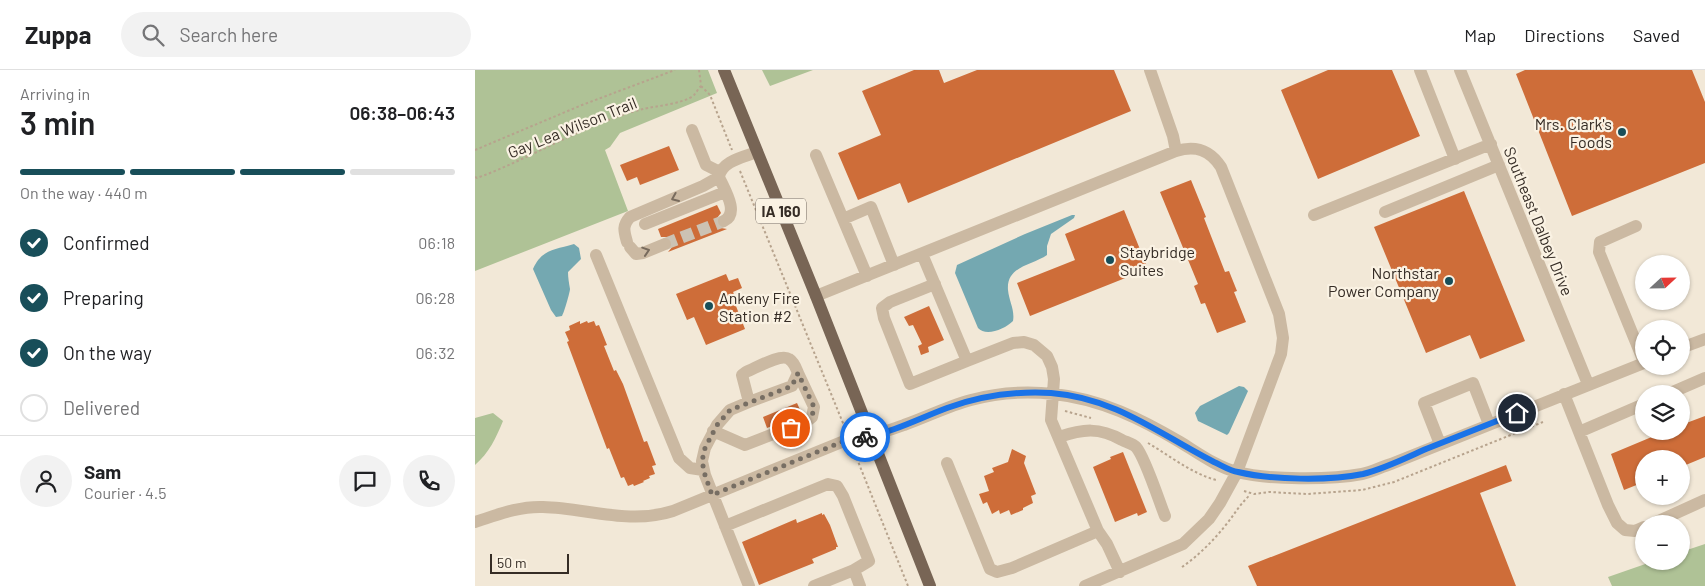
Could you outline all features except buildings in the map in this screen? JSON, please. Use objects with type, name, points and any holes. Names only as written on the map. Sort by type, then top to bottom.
[{"type":"main road","name":"IA 160","points":[[724,70],[931,586]]},
{"type":"street","points":[[1150,70],[1173,136],[1176,151]]},
{"type":"street","points":[[1421,70],[1455,159]]},
{"type":"street","name":"Southeast Dalbey Drive","points":[[1460,70],[1588,384]]},
{"type":"street","points":[[692,130],[706,165],[720,175],[731,206],[732,214],[723,221]]},
{"type":"street","points":[[1314,215],[1491,144]]},
{"type":"street","points":[[816,296],[1176,151],[1194,148],[1211,154],[1221,167],[1272,294],[1283,338],[1281,354],[1237,472],[1209,519],[1183,544],[1085,586]]},
{"type":"street","points":[[665,244],[636,254],[624,232],[624,223],[630,217],[703,186],[720,175],[723,167],[757,152]]},
{"type":"street","points":[[816,155],[867,276]]},
{"type":"street","points":[[1385,212],[1499,165]]},
{"type":"street","points":[[645,224],[725,192]]},
{"type":"street","points":[[843,219],[871,207],[894,265]]},
{"type":"street","points":[[1635,340],[1599,252],[1600,242],[1636,226]]},
{"type":"street","points":[[923,254],[967,361]]},
{"type":"street","points":[[596,255],[679,458],[690,468],[703,470]]},
{"type":"street","points":[[935,284],[890,302],[882,308],[883,318],[910,384],[1013,343],[1024,342],[1034,345],[1047,356],[1052,368],[1051,420],[1098,531],[1107,544],[1120,572]]},
{"type":"street","points":[[1690,345],[1705,339]]},
{"type":"street","points":[[713,432],[745,445],[807,421],[812,418],[814,407],[794,363],[788,358],[781,357],[742,376],[749,402]]},
{"type":"street","points":[[475,522],[509,511],[540,507],[637,517],[659,515],[849,439],[870,436],[903,426],[946,408],[973,400],[1018,393],[1053,393],[1091,400],[1125,413],[1237,472],[1298,478],[1363,474],[1635,366]]},
{"type":"street","points":[[749,586],[712,495],[703,470],[702,461],[705,448],[713,432],[730,410],[792,386],[798,373]]},
{"type":"street","points":[[1689,385],[1705,378]]},
{"type":"street","points":[[1440,444],[1424,403],[1473,383],[1489,424]]},
{"type":"street","points":[[1564,394],[1617,523],[1625,530],[1635,531]]},
{"type":"street","points":[[1579,432],[1635,408]]},
{"type":"street","points":[[1059,437],[1077,431],[1095,430],[1115,436],[1136,447],[1165,516]]},
{"type":"street","points":[[947,463],[990,569],[997,572],[1012,568],[1098,531]]},
{"type":"street","points":[[725,526],[828,484],[837,486],[843,496],[869,561],[854,570],[814,586]]},
{"type":"street","points":[[1672,515],[1705,500]]},
{"type":"street","points":[[854,570],[860,586]]},
{"type":"path","points":[[475,150],[582,105],[675,70]]},
{"type":"path","points":[[699,70],[701,86],[711,95],[908,586]]},
{"type":"path","name":"Gay Lea Wilson Trail","points":[[476,178],[614,118],[682,100],[693,95],[701,86]]},
{"type":"path","points":[[1244,491],[1251,494],[1269,492],[1327,494],[1377,487],[1394,482],[1543,422]]},
{"type":"path","points":[[1182,567],[1211,542],[1251,494]]},
{"type":"green space","points":[[475,70],[708,70],[717,93],[620,133],[610,147],[605,150],[628,211],[475,271]]},
{"type":"green space","points":[[762,70],[813,70],[770,86]]},
{"type":"green space","points":[[493,413],[503,421],[492,445],[475,465],[475,418]]},
{"type":"green space","points":[[1705,544],[1705,586],[1612,586],[1608,577],[1635,568],[1635,570],[1690,570],[1690,549]]},
{"type":"water","points":[[1075,215],[1074,218],[1051,234],[1047,246],[1047,255],[1021,267],[1011,276],[1008,290],[1013,321],[995,331],[981,331],[978,328],[955,273],[957,265]]},
{"type":"water","points":[[574,244],[579,248],[581,259],[568,272],[570,289],[568,298],[562,316],[556,317],[533,269],[540,258],[549,251]]},
{"type":"water","points":[[1239,386],[1244,387],[1248,391],[1227,435],[1198,421],[1195,413],[1200,406]]},
{"type":"tunnel","points":[[665,244],[724,221]]},
{"type":"way so far","points":[[791,428],[812,418],[814,407],[798,373],[792,386],[730,410],[717,425],[705,448],[702,461],[712,495],[849,439],[865,437]]},
{"type":"place","name":"Mrs. Clark's Foods","points":[[1622,132]]},
{"type":"place","name":"Staybridge Suites","points":[[1110,260]]},
{"type":"place","name":"Northstar Power Company","points":[[1449,281]]},
{"type":"place","name":"Ankeny Fire Station #2","points":[[709,306]]},
{"type":"route","points":[[865,437],[903,426],[946,408],[973,400],[1018,393],[1053,393],[1107,405],[1161,431],[1213,461],[1237,472],[1298,478],[1335,477],[1363,474],[1517,413]]}]
